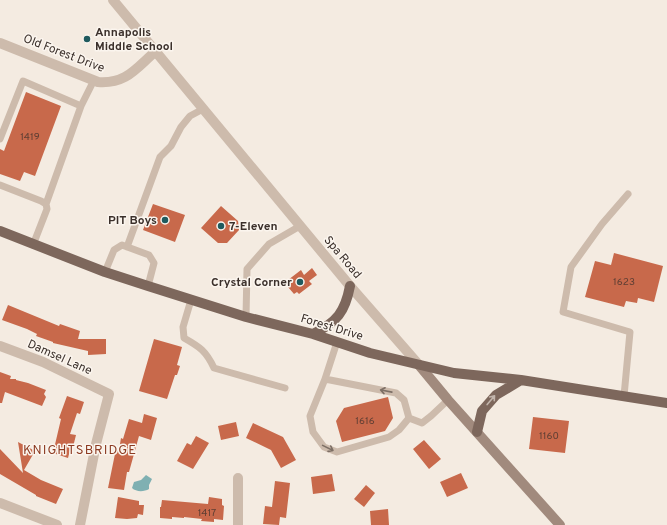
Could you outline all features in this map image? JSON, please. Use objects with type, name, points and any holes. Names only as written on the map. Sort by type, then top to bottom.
[{"type":"main road","name":"Forest Drive","points":[[0,231],[105,272],[246,317],[313,334],[370,353],[454,373],[520,380],[667,403]]},
{"type":"main road","points":[[313,334],[324,329],[339,315],[347,302],[350,286]]},
{"type":"main road","name":"Spa Road","points":[[419,365],[448,400],[560,525]]},
{"type":"main road","points":[[477,432],[482,411],[496,395],[520,380]]},
{"type":"street","name":"Spa Road","points":[[113,0],[350,286],[419,365]]},
{"type":"street","name":"Old Forest Drive","points":[[0,43],[94,80],[108,82],[118,81],[128,75],[156,51]]},
{"type":"street","name":"Damsel Lane","points":[[0,346],[43,362],[109,394],[96,444],[80,525]]},
{"type":"street","points":[[238,478],[238,525]]},
{"type":"street","points":[[0,503],[57,525]]},
{"type":"lane","points":[[33,245],[47,209],[46,204],[81,106],[94,80]]},
{"type":"lane","points":[[0,139],[23,81],[81,106]]},
{"type":"lane","points":[[127,247],[160,157],[171,146],[181,126],[190,116],[203,109]]},
{"type":"lane","points":[[0,185],[41,200],[46,204]]},
{"type":"lane","points":[[624,396],[630,332],[563,312],[571,267],[602,224],[628,194]]},
{"type":"lane","points":[[246,317],[247,269],[268,244],[300,226]]},
{"type":"lane","points":[[105,272],[114,250],[122,245],[149,255],[154,263],[148,286]]},
{"type":"lane","points":[[191,300],[183,327],[184,338],[200,347],[214,368],[285,388]]},
{"type":"lane","points":[[337,342],[326,379],[310,416],[313,432],[324,447],[337,452],[389,437],[399,430],[409,418]]},
{"type":"lane","points":[[326,379],[396,393],[404,400],[409,418]]},
{"type":"lane","points":[[409,418],[422,423],[448,400]]},
{"type":"water","points":[[146,475],[152,479],[149,489],[140,491],[132,488],[134,482],[141,480]]},
{"type":"building","points":[[26,92],[61,106],[35,176],[24,172],[20,181],[0,174],[0,149],[4,151]]},
{"type":"building","name":"PIT Boys","points":[[153,204],[185,215],[175,242],[143,230]]},
{"type":"building","name":"7-Eleven","points":[[221,206],[238,221],[239,230],[227,243],[218,243],[201,228]]},
{"type":"building","points":[[614,253],[663,266],[654,302],[638,298],[637,303],[626,301],[624,307],[585,297],[595,261],[611,265]]},
{"type":"building","name":"Crystal Corner","points":[[312,268],[317,275],[309,281],[312,284],[299,294],[297,292],[294,294],[288,287],[291,284],[288,280],[301,270],[304,275]]},
{"type":"building","points":[[8,305],[59,326],[60,324],[80,331],[78,339],[106,339],[106,354],[88,355],[88,351],[53,343],[36,336],[37,334],[27,329],[2,320]]},
{"type":"building","points":[[154,339],[182,347],[177,365],[180,366],[177,375],[175,375],[167,399],[139,391]]},
{"type":"building","points":[[0,372],[11,376],[10,379],[16,379],[46,390],[44,394],[46,397],[42,406],[5,392],[2,403],[0,403]]},
{"type":"building","points":[[67,396],[84,402],[80,414],[77,413],[70,434],[76,435],[68,458],[53,453],[61,419],[59,418]]},
{"type":"building","points":[[388,397],[393,418],[385,431],[342,442],[336,421],[344,408]]},
{"type":"building","points":[[144,414],[157,418],[151,440],[139,436],[129,472],[127,472],[124,490],[108,488],[116,449],[119,450],[121,438],[123,439],[129,419],[142,423]]},
{"type":"building","points":[[533,417],[569,421],[565,453],[529,449]]},
{"type":"building","points":[[236,422],[239,436],[221,440],[218,426]]},
{"type":"building","points":[[253,423],[283,437],[296,460],[281,468],[271,450],[246,438]]},
{"type":"building","points":[[196,436],[209,443],[193,469],[177,461],[187,443],[191,445]]},
{"type":"building","points":[[424,440],[441,459],[429,469],[413,449]]},
{"type":"building","points":[[18,442],[35,451],[24,470],[41,480],[63,489],[56,504],[36,496],[0,474],[0,449],[23,473]]},
{"type":"building","points":[[461,473],[468,488],[447,497],[440,482]]},
{"type":"building","points":[[332,474],[335,491],[313,494],[311,477]]},
{"type":"building","points":[[275,481],[290,483],[286,518],[280,517],[279,525],[263,524],[265,506],[272,507]]},
{"type":"building","points":[[366,485],[375,493],[364,507],[354,499]]},
{"type":"building","points":[[118,497],[139,501],[139,505],[144,505],[143,515],[138,514],[137,518],[115,518]]},
{"type":"building","points":[[209,497],[222,499],[222,505],[224,506],[223,520],[214,519],[214,522],[184,517],[172,517],[172,519],[160,518],[160,507],[162,500],[208,504]]},
{"type":"building","points":[[388,509],[389,525],[371,525],[370,511]]},
{"type":"place","name":"Annapolis Middle School","points":[[87,39]]},
{"type":"place","name":"PIT Boys","points":[[165,220]]},
{"type":"place","name":"7-Eleven","points":[[221,226]]},
{"type":"place","name":"Crystal Corner","points":[[300,282]]},
{"type":"district","name":"KNIGHTSBRIDGE","points":[[80,449]]}]
